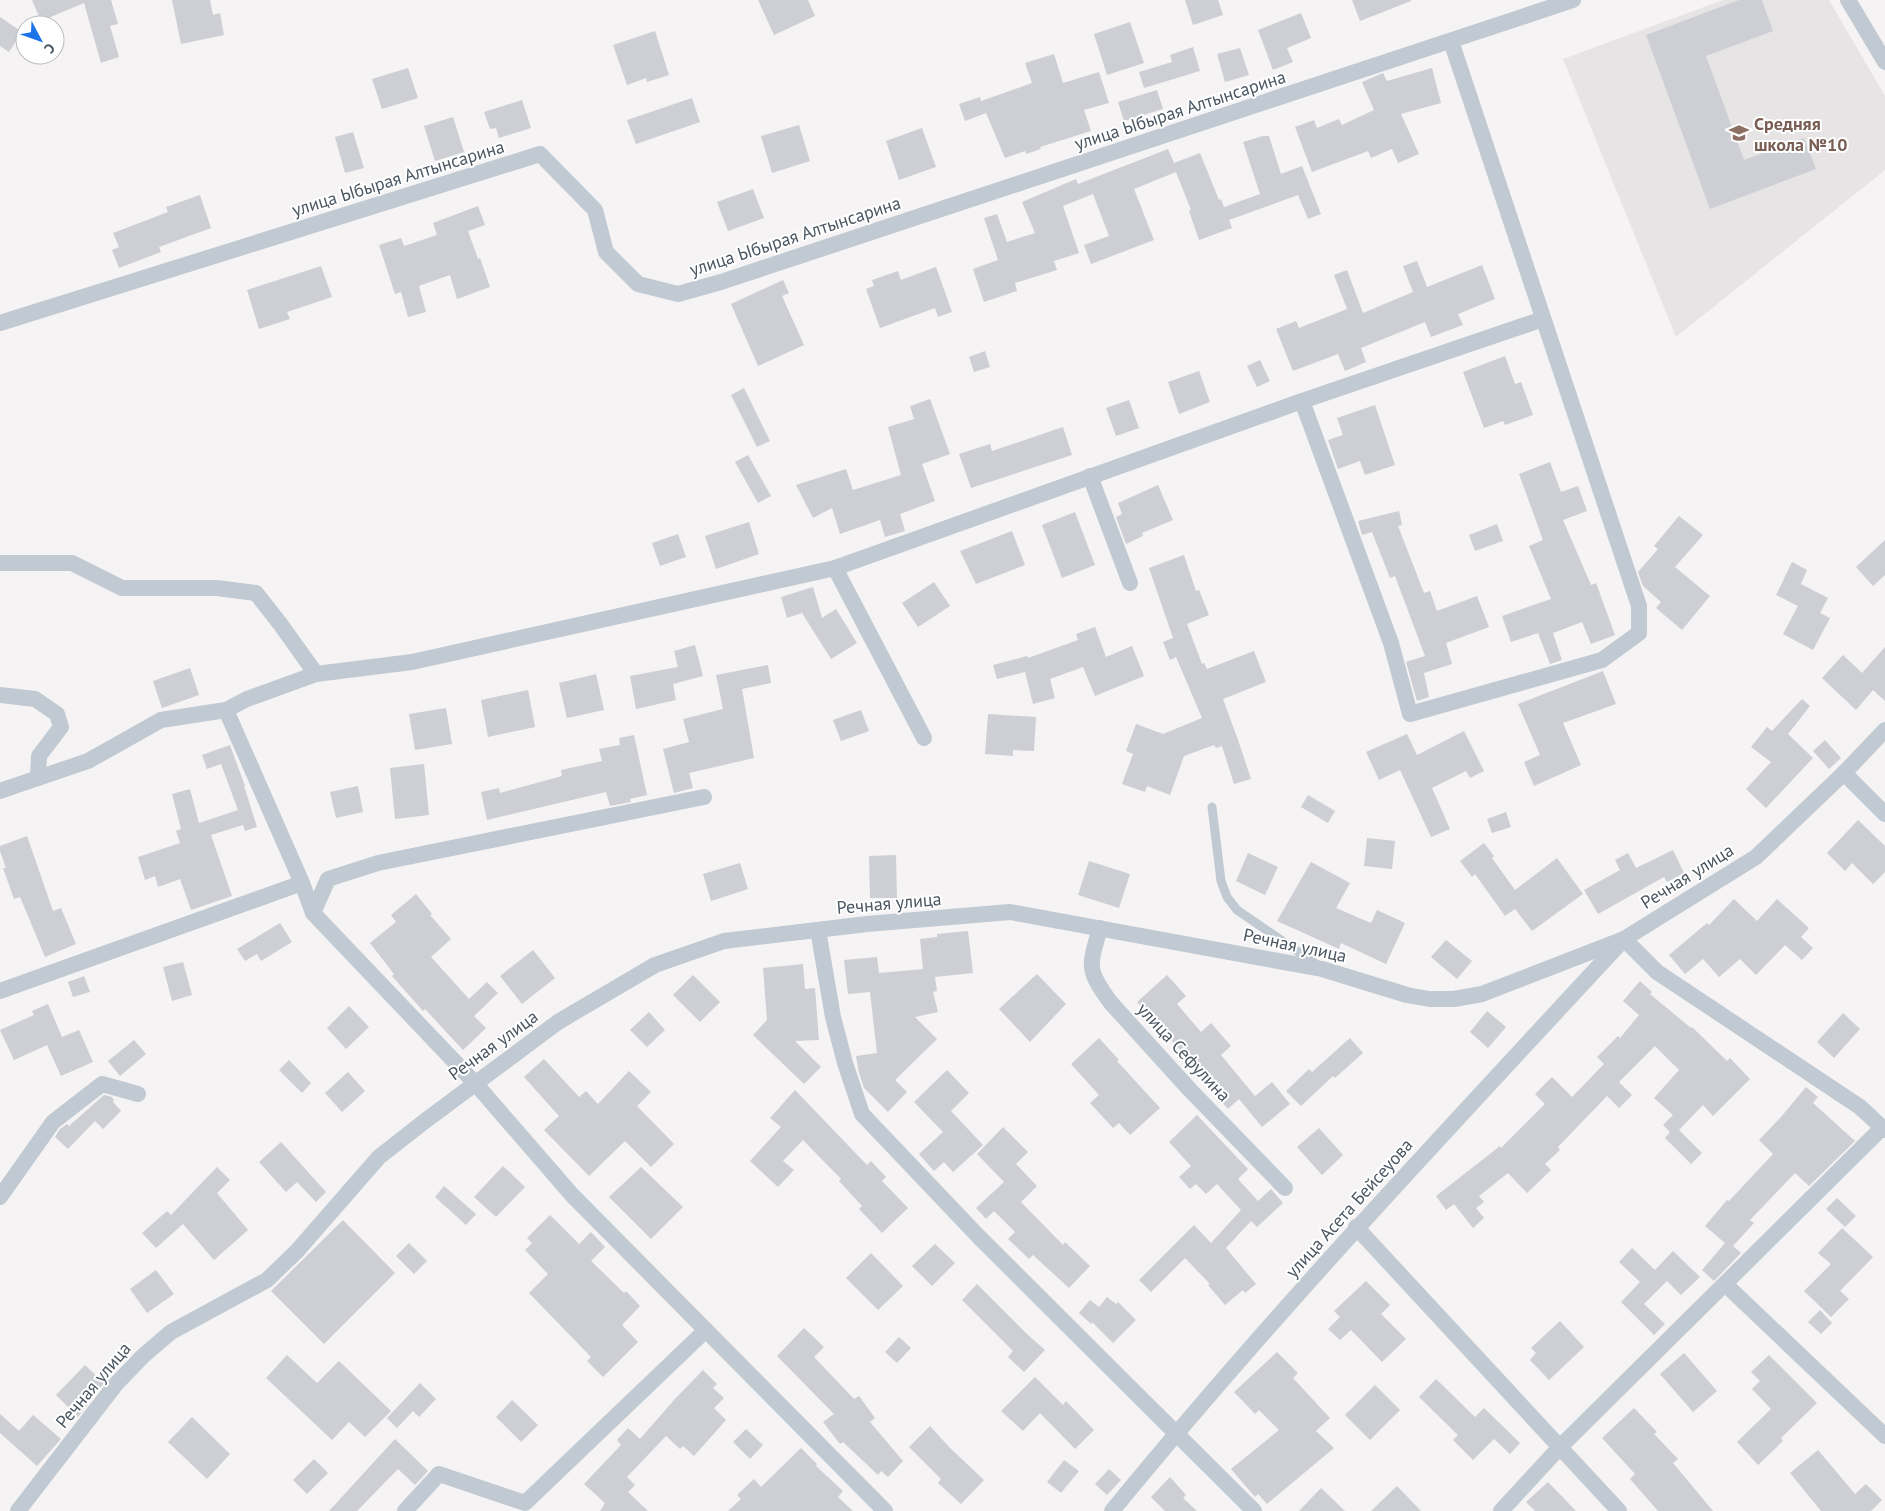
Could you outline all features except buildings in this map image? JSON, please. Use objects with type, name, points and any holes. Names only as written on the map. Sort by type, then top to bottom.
[{"type":"street","name":"улица Ыбырая Алтынсарина","points":[[0,323],[540,154],[594,210],[606,252],[638,284],[678,294],[721,282],[1451,41],[1536,6],[1573,0]]},
{"type":"street","points":[[1848,0],[1885,62]]},
{"type":"street","points":[[1302,401],[1391,643],[1410,714],[1602,660],[1639,632],[1639,606],[1451,41]]},
{"type":"street","points":[[0,791],[88,760],[161,720],[226,710],[247,699],[316,674],[412,662],[835,568],[1302,401],[1543,319]]},
{"type":"street","points":[[1090,476],[1130,583]]},
{"type":"street","points":[[0,563],[72,563],[122,588],[217,588],[256,594],[281,624],[316,674]]},
{"type":"street","points":[[835,568],[924,738]]},
{"type":"street","points":[[0,695],[35,699],[57,714],[61,727],[39,756],[38,778]]},
{"type":"street","points":[[226,710],[302,883],[313,914],[476,1084],[572,1195],[885,1511]]},
{"type":"street","name":"Речная улица","points":[[18,1511],[116,1384],[143,1356],[171,1332],[268,1280],[297,1251],[378,1157],[558,1022],[655,965],[724,941],[867,924],[1010,912],[1322,968],[1407,996],[1429,1000],[1454,999],[1482,994],[1624,939],[1756,857],[1844,773],[1885,730]]},
{"type":"street","points":[[1844,773],[1885,814]]},
{"type":"street","points":[[313,914],[328,879],[378,863],[704,798]]},
{"type":"street","points":[[0,991],[302,883]]},
{"type":"street","name":"улица Сефулина","points":[[1100,928],[1091,967],[1093,976],[1100,988],[1111,1003],[1190,1090],[1286,1188]]},
{"type":"street","points":[[818,930],[833,1017],[845,1064],[862,1114],[979,1237],[1254,1511]]},
{"type":"street","points":[[1501,1511],[1560,1447],[1884,1129],[1860,1107],[1657,972],[1624,939]]},
{"type":"street","name":"улица Асета Бейсеуова","points":[[1112,1511],[1176,1433],[1356,1227],[1624,939]]},
{"type":"street","points":[[0,1197],[53,1122],[102,1084],[138,1094]]},
{"type":"street","points":[[1356,1227],[1619,1511]]},
{"type":"street","points":[[1725,1284],[1885,1436]]},
{"type":"street","points":[[405,1511],[440,1474],[525,1503],[706,1330]]},
{"type":"lane","points":[[1212,807],[1221,881],[1227,897],[1236,910],[1322,968]]},
{"type":"shaded area","name":"Средняя школа №10","points":[[1723,0],[1829,0],[1885,96],[1885,170],[1676,337],[1563,59]]},
{"type":"place","name":"Средняя школа №10","points":[[1739,133]]}]
